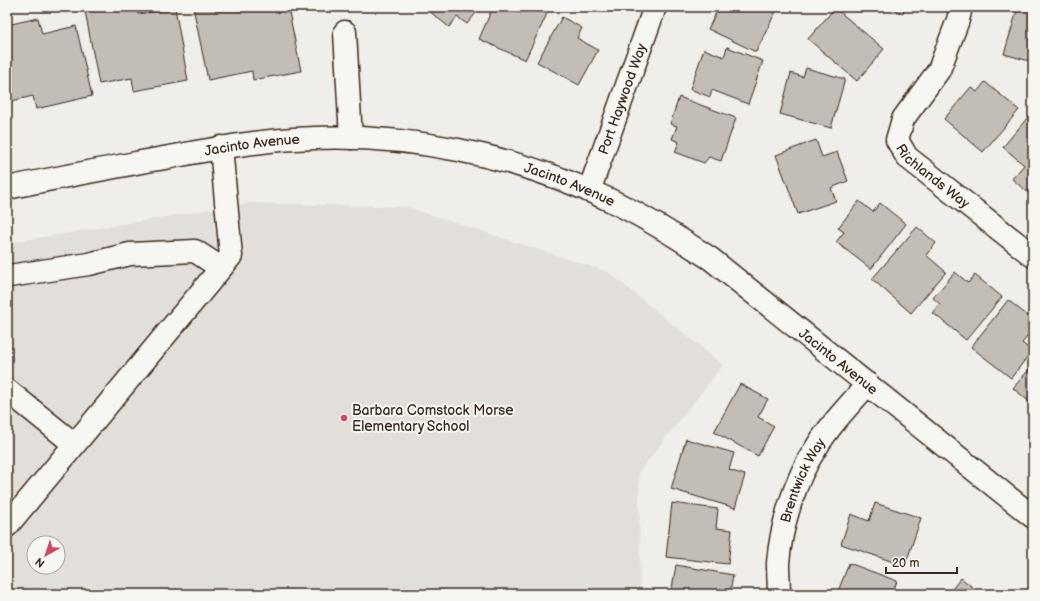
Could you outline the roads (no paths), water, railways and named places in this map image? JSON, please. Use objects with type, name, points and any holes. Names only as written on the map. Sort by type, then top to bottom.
[{"type":"street","name":"Port Haywood Way","points":[[589,190],[655,7]]},
{"type":"street","name":"Richlands Way","points":[[961,7],[958,20],[939,70],[903,119],[897,140],[906,157],[1033,256]]},
{"type":"street","points":[[345,32],[351,138]]},
{"type":"street","name":"Jacinto Avenue","points":[[7,188],[221,147],[295,139],[351,138],[408,142],[464,151],[529,168],[589,190],[663,228],[711,259],[1033,516]]},
{"type":"street","points":[[7,526],[231,256],[221,147]]},
{"type":"street","points":[[9,276],[89,264],[130,254],[195,251],[221,268]]},
{"type":"street","name":"Brentwick Way","points":[[779,594],[778,563],[786,516],[799,479],[820,442],[837,419],[868,384]]},
{"type":"street","points":[[7,390],[74,444]]},
{"type":"place","name":"Barbara Comstock Morse Elementary School","points":[[344,418]]}]
